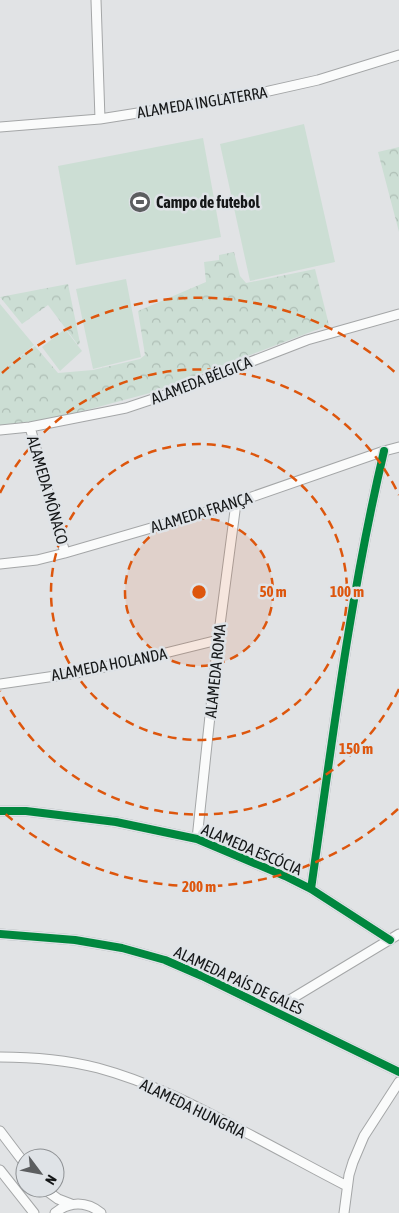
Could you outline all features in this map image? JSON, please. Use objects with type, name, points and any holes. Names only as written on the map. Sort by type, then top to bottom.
[{"type":"street","points":[[96,0],[100,118]]},
{"type":"street","name":"ALAMEDA INGLATERRA","points":[[0,127],[100,118],[251,95],[318,80],[399,55]]},
{"type":"street","name":"ALAMEDA BÉLGICA","points":[[0,430],[30,427],[126,408],[307,340],[399,314]]},
{"type":"street","name":"ALAMEDA MÔNACO","points":[[30,427],[65,553]]},
{"type":"street","name":"ALAMEDA FRANÇA","points":[[0,564],[37,560],[65,553],[236,503],[399,447]]},
{"type":"street","points":[[310,889],[357,581],[369,514],[384,451]]},
{"type":"street","name":"ALAMEDA ROMA","points":[[198,839],[218,640],[236,503]]},
{"type":"street","name":"ALAMEDA HOLANDA","points":[[0,684],[76,673],[218,640]]},
{"type":"street","name":"ALAMEDA ESCÓCIA","points":[[0,811],[26,811],[116,822],[198,839],[285,876],[310,889],[390,940]]},
{"type":"street","name":"ALAMEDA PAÍS DE GALES","points":[[0,934],[75,940],[139,952],[172,963],[399,1072]]},
{"type":"street","points":[[273,1010],[399,934]]},
{"type":"street","name":"ALAMEDA HUNGRIA","points":[[0,1057],[58,1060],[97,1068],[140,1081],[183,1099],[347,1186]]},
{"type":"street","points":[[344,1213],[347,1186],[353,1162],[364,1136],[399,1082]]},
{"type":"street","points":[[0,1131],[15,1151]]},
{"type":"street","points":[[0,1170],[34,1213]]},
{"type":"street","points":[[58,1198],[71,1204],[88,1205],[101,1213]]},
{"type":"street","points":[[55,1213],[71,1204]]},
{"type":"green space","points":[[304,124],[335,262],[250,281],[220,144]]},
{"type":"green space","name":"Campo de futebol","points":[[203,138],[221,237],[76,265],[58,166]]},
{"type":"green space","points":[[399,147],[399,232],[378,152]]},
{"type":"green space","points":[[234,252],[240,276],[246,283],[315,269],[329,325],[150,393],[57,418],[0,428],[0,373],[35,346],[58,373],[93,370],[140,359],[145,355],[138,311],[206,282],[204,262],[219,260],[219,255]]},
{"type":"green space","points":[[126,279],[141,357],[93,369],[76,289]]},
{"type":"green space","points":[[68,284],[80,343],[78,345],[48,305],[22,324],[0,297]]},
{"type":"green space","points":[[0,304],[34,345],[0,373]]},
{"type":"green space","points":[[65,329],[82,351],[60,371],[42,347]]},
{"type":"cycle path","points":[[311,889],[351,614],[384,451]]},
{"type":"cycle path","points":[[0,811],[26,811],[116,822],[197,839],[311,889],[390,940]]},
{"type":"cycle path","points":[[0,934],[75,940],[122,948],[165,960],[202,976],[399,1072]]},
{"type":"place","name":"Campo de futebol","points":[[140,202]]}]
